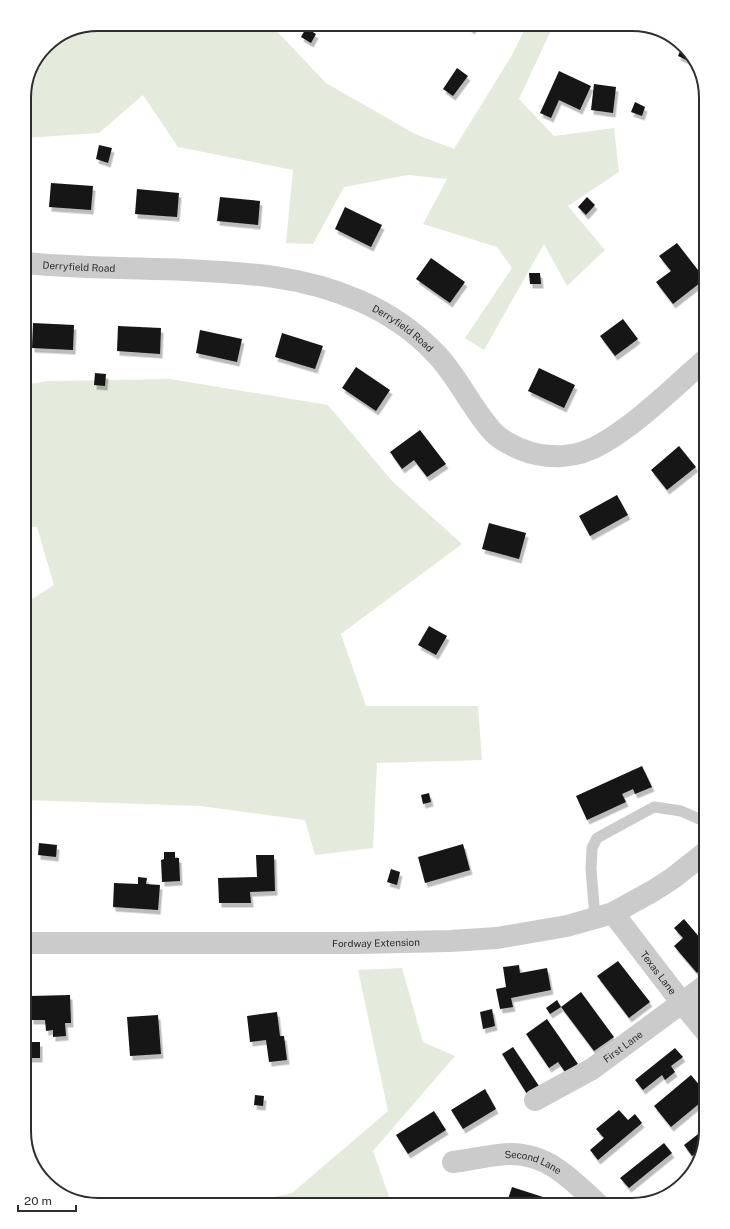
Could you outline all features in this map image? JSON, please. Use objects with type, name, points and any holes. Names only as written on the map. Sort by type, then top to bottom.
[{"type":"street","name":"Derryfield Road","points":[[31,263],[239,273],[281,277],[328,289],[358,300],[387,315],[424,341],[440,358],[494,434],[511,445],[533,454],[556,457],[578,454],[601,444],[626,428],[699,365]]},
{"type":"street","name":"Fordway Extension","points":[[31,943],[359,943],[450,942],[497,938],[544,931],[604,915],[653,891],[673,878],[699,858]]},
{"type":"street","name":"Texas Lane","points":[[604,915],[699,1024]]},
{"type":"street","name":"First Lane","points":[[535,1100],[592,1069],[699,990]]},
{"type":"street","name":"Second Lane","points":[[453,1162],[510,1154],[525,1155],[554,1165],[592,1198]]},
{"type":"lane","points":[[604,915],[591,869],[592,848],[597,838],[654,806],[682,812],[699,819]]},
{"type":"green space","points":[[277,31],[326,83],[415,134],[454,149],[512,55],[524,31],[551,31],[519,99],[554,136],[614,128],[619,172],[568,206],[605,250],[567,286],[544,244],[484,350],[465,338],[512,268],[497,247],[423,224],[447,179],[408,175],[344,187],[313,244],[286,243],[293,170],[178,147],[143,95],[99,133],[31,138],[31,93],[33,81],[38,68],[45,57],[64,40],[85,32]]},
{"type":"green space","points":[[170,379],[328,405],[392,481],[462,544],[341,634],[366,706],[478,706],[482,760],[377,763],[373,848],[315,855],[305,820],[200,806],[31,800],[31,600],[54,585],[37,527],[31,527],[31,384],[48,381]]},
{"type":"green space","points":[[402,968],[423,1042],[455,1056],[373,1151],[390,1198],[270,1198],[292,1193],[388,1111],[358,970]]},
{"type":"building","points":[[304,31],[311,31],[316,34],[311,43],[301,37]]},
{"type":"building","points":[[680,52],[688,61],[678,56]]},
{"type":"building","points":[[457,68],[468,76],[453,96],[443,89]]},
{"type":"building","points":[[559,71],[591,86],[580,110],[559,100],[551,118],[540,113]]},
{"type":"building","points":[[594,84],[616,87],[613,113],[591,110]]},
{"type":"building","points":[[635,102],[645,107],[642,116],[631,112]]},
{"type":"building","points":[[99,145],[112,148],[108,163],[96,159]]},
{"type":"building","points":[[51,183],[93,186],[91,210],[49,207]]},
{"type":"building","points":[[137,189],[179,193],[177,217],[135,214]]},
{"type":"building","points":[[220,197],[260,201],[258,225],[217,221]]},
{"type":"building","points":[[587,197],[595,205],[586,215],[578,207]]},
{"type":"building","points":[[345,207],[382,225],[371,247],[335,229]]},
{"type":"building","points":[[677,243],[699,271],[699,284],[673,304],[656,282],[671,271],[659,256]]},
{"type":"building","points":[[431,258],[465,282],[450,303],[416,279]]},
{"type":"building","points":[[529,273],[540,273],[541,284],[530,284]]},
{"type":"building","points":[[623,319],[638,339],[615,356],[600,336]]},
{"type":"building","points":[[33,323],[74,325],[73,350],[32,348]]},
{"type":"building","points":[[118,326],[161,328],[160,354],[117,351]]},
{"type":"building","points":[[200,330],[242,339],[237,362],[196,353]]},
{"type":"building","points":[[282,333],[323,346],[315,369],[275,357]]},
{"type":"building","points":[[356,367],[390,390],[376,411],[342,388]]},
{"type":"building","points":[[539,368],[575,385],[564,408],[528,391]]},
{"type":"building","points":[[95,373],[106,374],[105,386],[94,385]]},
{"type":"building","points":[[420,430],[446,464],[427,477],[414,460],[402,469],[390,452]]},
{"type":"building","points":[[679,446],[696,467],[667,490],[651,470]]},
{"type":"building","points":[[617,495],[628,515],[590,536],[579,516]]},
{"type":"building","points":[[489,523],[526,533],[519,559],[482,549]]},
{"type":"building","points":[[429,626],[447,636],[436,655],[418,645]]},
{"type":"building","points":[[642,766],[652,787],[635,794],[633,789],[622,794],[626,802],[587,820],[576,796]]},
{"type":"building","points":[[429,793],[431,802],[423,804],[421,795]]},
{"type":"building","points":[[39,843],[57,845],[56,857],[38,855]]},
{"type":"building","points":[[463,844],[470,870],[425,883],[418,857]]},
{"type":"building","points":[[164,852],[175,852],[175,858],[179,858],[180,881],[162,882],[161,860],[164,859]]},
{"type":"building","points":[[256,855],[274,855],[275,891],[250,892],[251,903],[219,903],[218,878],[257,877]]},
{"type":"building","points":[[391,869],[400,872],[397,885],[387,882]]},
{"type":"building","points":[[138,877],[147,878],[146,884],[160,885],[158,910],[113,907],[114,883],[138,884]]},
{"type":"building","points":[[684,919],[699,937],[699,971],[697,973],[674,946],[683,938],[674,928]]},
{"type":"building","points":[[618,961],[650,1002],[629,1018],[597,976]]},
{"type":"building","points":[[519,965],[520,973],[547,968],[551,990],[511,998],[513,1007],[500,1009],[496,989],[506,987],[503,967]]},
{"type":"building","points":[[581,992],[614,1037],[594,1051],[561,1007]]},
{"type":"building","points":[[70,995],[71,1023],[65,1023],[66,1036],[53,1037],[53,1030],[46,1031],[45,1020],[31,1020],[31,996]]},
{"type":"building","points":[[557,1000],[561,1007],[550,1014],[546,1008]]},
{"type":"building","points":[[492,1009],[495,1026],[483,1029],[480,1012]]},
{"type":"building","points":[[277,1012],[280,1036],[284,1036],[287,1060],[269,1062],[266,1040],[250,1042],[247,1016]]},
{"type":"building","points":[[158,1015],[161,1054],[130,1056],[127,1017]]},
{"type":"building","points":[[547,1019],[578,1064],[565,1072],[558,1062],[549,1068],[526,1034]]},
{"type":"building","points":[[31,1042],[40,1042],[40,1058],[31,1058]]},
{"type":"building","points":[[513,1047],[539,1086],[527,1094],[502,1054]]},
{"type":"building","points":[[675,1048],[683,1057],[671,1066],[675,1072],[665,1080],[662,1075],[643,1090],[635,1080]]},
{"type":"building","points":[[691,1075],[699,1085],[699,1104],[671,1127],[654,1106]]},
{"type":"building","points":[[485,1089],[496,1109],[463,1129],[451,1110]]},
{"type":"building","points":[[255,1095],[264,1096],[263,1106],[254,1105]]},
{"type":"building","points":[[619,1110],[628,1120],[635,1114],[642,1123],[598,1160],[590,1150],[604,1138],[596,1129]]},
{"type":"building","points":[[434,1111],[446,1130],[408,1154],[396,1135]]},
{"type":"building","points":[[699,1134],[698,1144],[695,1154],[692,1156],[684,1145]]},
{"type":"building","points":[[664,1143],[672,1153],[629,1188],[620,1178]]},
{"type":"building","points":[[512,1187],[546,1198],[508,1198]]}]
